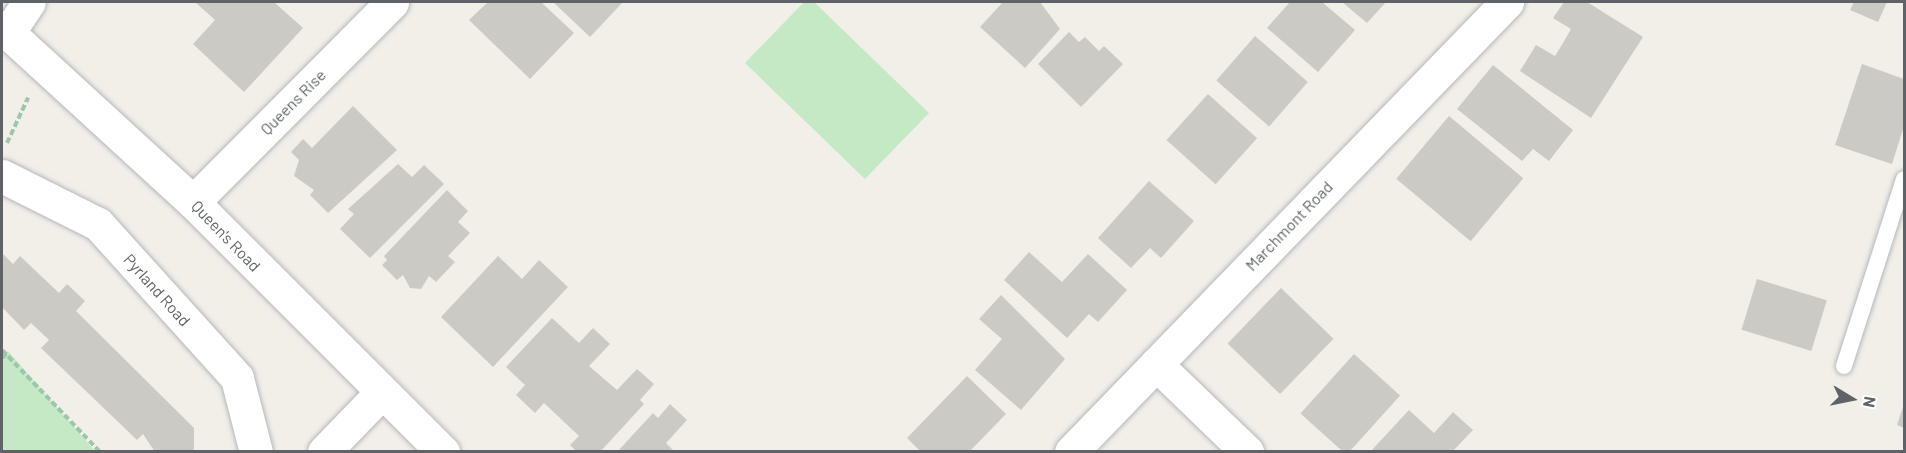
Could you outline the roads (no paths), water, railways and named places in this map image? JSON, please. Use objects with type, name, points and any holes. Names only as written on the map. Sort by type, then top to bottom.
[{"type":"street","points":[[4,30],[29,2]]},
{"type":"street","name":"Queens Rise","points":[[194,202],[392,2]]},
{"type":"street","name":"Marchmont Road","points":[[1071,452],[1507,2]]},
{"type":"street","name":"Queen's Road","points":[[4,30],[194,202],[443,452]]},
{"type":"street","name":"Pyrland Road","points":[[4,161],[98,224],[237,378],[256,452]]},
{"type":"street","points":[[1156,364],[1247,452]]},
{"type":"street","points":[[324,452],[382,392]]},
{"type":"lane","points":[[1844,366],[1905,180]]}]
